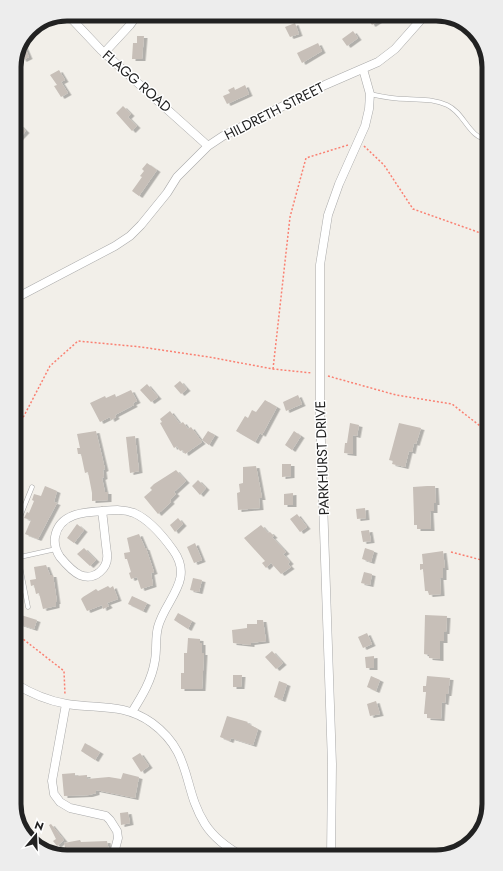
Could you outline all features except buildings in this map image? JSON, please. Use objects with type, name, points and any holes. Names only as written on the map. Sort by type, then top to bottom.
[{"type":"street","name":"FLAGG ROAD","points":[[74,21],[104,53],[208,146]]},
{"type":"street","points":[[104,53],[133,21]]},
{"type":"street","name":"HILDRETH STREET","points":[[21,295],[115,246],[130,236],[152,213],[177,177],[208,146],[243,124],[325,85],[378,62],[395,49],[420,21]]},
{"type":"street","name":"PARKHURST DRIVE","points":[[331,850],[332,764],[326,609],[320,373],[320,265],[325,233],[339,184],[365,126],[370,94],[363,69]]},
{"type":"street","points":[[102,511],[108,557],[107,563],[104,569],[91,576],[80,575],[63,560],[56,549],[56,533],[66,520],[78,513],[102,511],[125,511],[140,516],[154,527],[173,550],[181,566],[180,583],[157,630],[153,671],[146,689],[132,712]]},
{"type":"street","points":[[21,687],[36,695],[66,704],[107,706],[132,712],[152,723],[173,745],[184,765],[198,809],[205,824],[226,845],[234,850]]},
{"type":"street","points":[[66,704],[52,781],[54,794],[60,802],[70,808],[106,816],[117,831],[118,838],[115,850]]},
{"type":"lane","points":[[370,94],[391,98],[430,99],[448,105],[466,122],[472,131],[482,136]]},
{"type":"lane","points":[[21,514],[32,487]]},
{"type":"lane","points":[[21,557],[56,549]]},
{"type":"lane","points":[[21,574],[26,590],[28,607]]},
{"type":"path","points":[[273,369],[290,217],[306,158],[359,141],[384,165],[413,208],[482,233]]},
{"type":"path","points":[[21,422],[50,366],[78,341],[202,356],[273,369],[320,373],[396,395],[452,404],[482,428]]},
{"type":"path","points":[[451,552],[482,560]]},
{"type":"path","points":[[21,637],[64,671],[66,704]]}]
